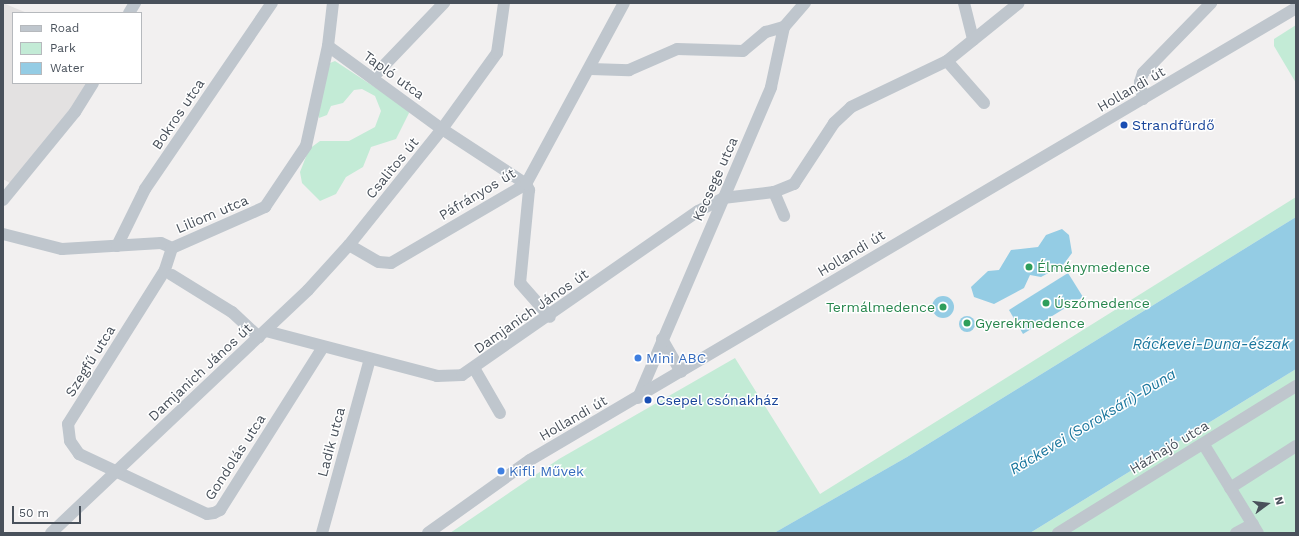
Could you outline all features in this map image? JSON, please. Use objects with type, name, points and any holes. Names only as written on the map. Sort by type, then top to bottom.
[{"type":"street","points":[[130,12],[135,3]]},
{"type":"street","name":"Bokros utca","points":[[117,246],[145,189],[272,3]]},
{"type":"street","name":"Liliom utca","points":[[3,234],[62,249],[161,243],[172,248],[257,212],[271,201],[306,146],[328,46],[333,3]]},
{"type":"street","points":[[373,78],[444,3]]},
{"type":"street","name":"Csalitos út","points":[[262,334],[349,246],[442,129],[497,53],[504,3]]},
{"type":"street","name":"Páfrányos út","points":[[349,246],[379,262],[391,263],[526,184],[591,70],[624,3]]},
{"type":"street","points":[[591,70],[629,70],[677,49],[743,51],[766,32],[784,27],[805,3]]},
{"type":"street","points":[[964,3],[973,40]]},
{"type":"street","name":"Damjanich János út","points":[[51,533],[262,334],[323,347],[445,377],[474,368],[550,317],[698,211],[723,198],[774,192],[794,184],[834,123],[851,107],[947,61],[1018,3]]},
{"type":"street","points":[[1143,99],[1140,82],[1143,73],[1211,3]]},
{"type":"street","name":"Hollandi út","points":[[428,533],[495,482],[1296,8]]},
{"type":"street","name":"Kecsege utca","points":[[638,398],[771,87],[784,27]]},
{"type":"street","name":"Tapló utca","points":[[328,46],[442,129],[526,184]]},
{"type":"street","points":[[947,61],[984,103]]},
{"type":"street","points":[[3,200],[75,112],[92,84]]},
{"type":"street","points":[[526,184],[529,190],[520,283],[550,317]]},
{"type":"street","points":[[774,192],[784,216]]},
{"type":"street","name":"Szegfű utca","points":[[118,471],[79,454],[70,440],[68,424],[165,270],[172,248]]},
{"type":"street","points":[[172,275],[232,312],[262,334]]},
{"type":"street","points":[[662,339],[681,372]]},
{"type":"street","name":"Gondolás utca","points":[[118,471],[207,514],[214,514],[220,510],[323,347]]},
{"type":"street","name":"Ladik utca","points":[[322,533],[370,359]]},
{"type":"street","points":[[474,368],[500,413]]},
{"type":"street","name":"Házhajó utca","points":[[1058,533],[1296,386]]},
{"type":"street","points":[[1204,444],[1256,528],[1236,533]]},
{"type":"street","points":[[1230,488],[1296,446]]},
{"type":"shaded area","points":[[3,3],[25,12],[12,12],[12,84],[89,84],[13,185],[3,179]]},
{"type":"green space","points":[[1296,25],[1296,83],[1274,46],[1274,39]]},
{"type":"green space","points":[[335,61],[408,109],[409,113],[396,139],[371,147],[363,167],[346,177],[336,194],[320,201],[302,183],[300,172],[309,149],[320,141],[349,141],[375,127],[381,111],[375,96],[362,89],[354,90],[343,103],[331,106],[327,115],[319,118],[317,111],[330,63]]},
{"type":"green space","points":[[1296,197],[1296,217],[907,457],[774,533],[450,533],[559,459],[735,358],[820,494]]},
{"type":"green space","points":[[1296,369],[1296,533],[1030,533],[1291,372]]},
{"type":"water","name":"Ráckevei-Duna-észak","points":[[1296,217],[1296,369],[1030,533],[774,533],[907,457]]},
{"type":"water","name":"Élménymedence","points":[[1062,229],[1069,235],[1072,253],[1063,265],[1041,277],[1030,275],[1024,288],[994,304],[974,297],[971,287],[988,271],[999,270],[1011,250],[1038,247],[1046,235]]},
{"type":"water","name":"Úszómedence","points":[[1068,273],[1083,297],[1023,334],[1009,310]]},
{"type":"water","name":"Termálmedence","points":[[943,296],[947,297],[953,303],[953,311],[947,317],[943,318],[939,317],[933,311],[932,307],[933,303],[939,297]]},
{"type":"water","points":[[964,316],[970,316],[975,321],[973,330],[970,332],[964,332],[959,327],[959,321]]},
{"type":"place","name":"Strandfürdő","points":[[1124,125]]},
{"type":"place","name":"Élménymedence","points":[[1029,267]]},
{"type":"place","name":"Úszómedence","points":[[1046,303]]},
{"type":"place","name":"Termálmedence","points":[[943,307]]},
{"type":"place","name":"Gyerekmedence","points":[[967,323]]},
{"type":"place","name":"Mini ABC","points":[[638,358]]},
{"type":"place","name":"Csepel csónakház","points":[[648,400]]},
{"type":"place","name":"Kifli Művek","points":[[501,471]]},
{"type":"water label","name":"Ráckevei (Soroksári)-Duna","points":[[1093,422]]}]
